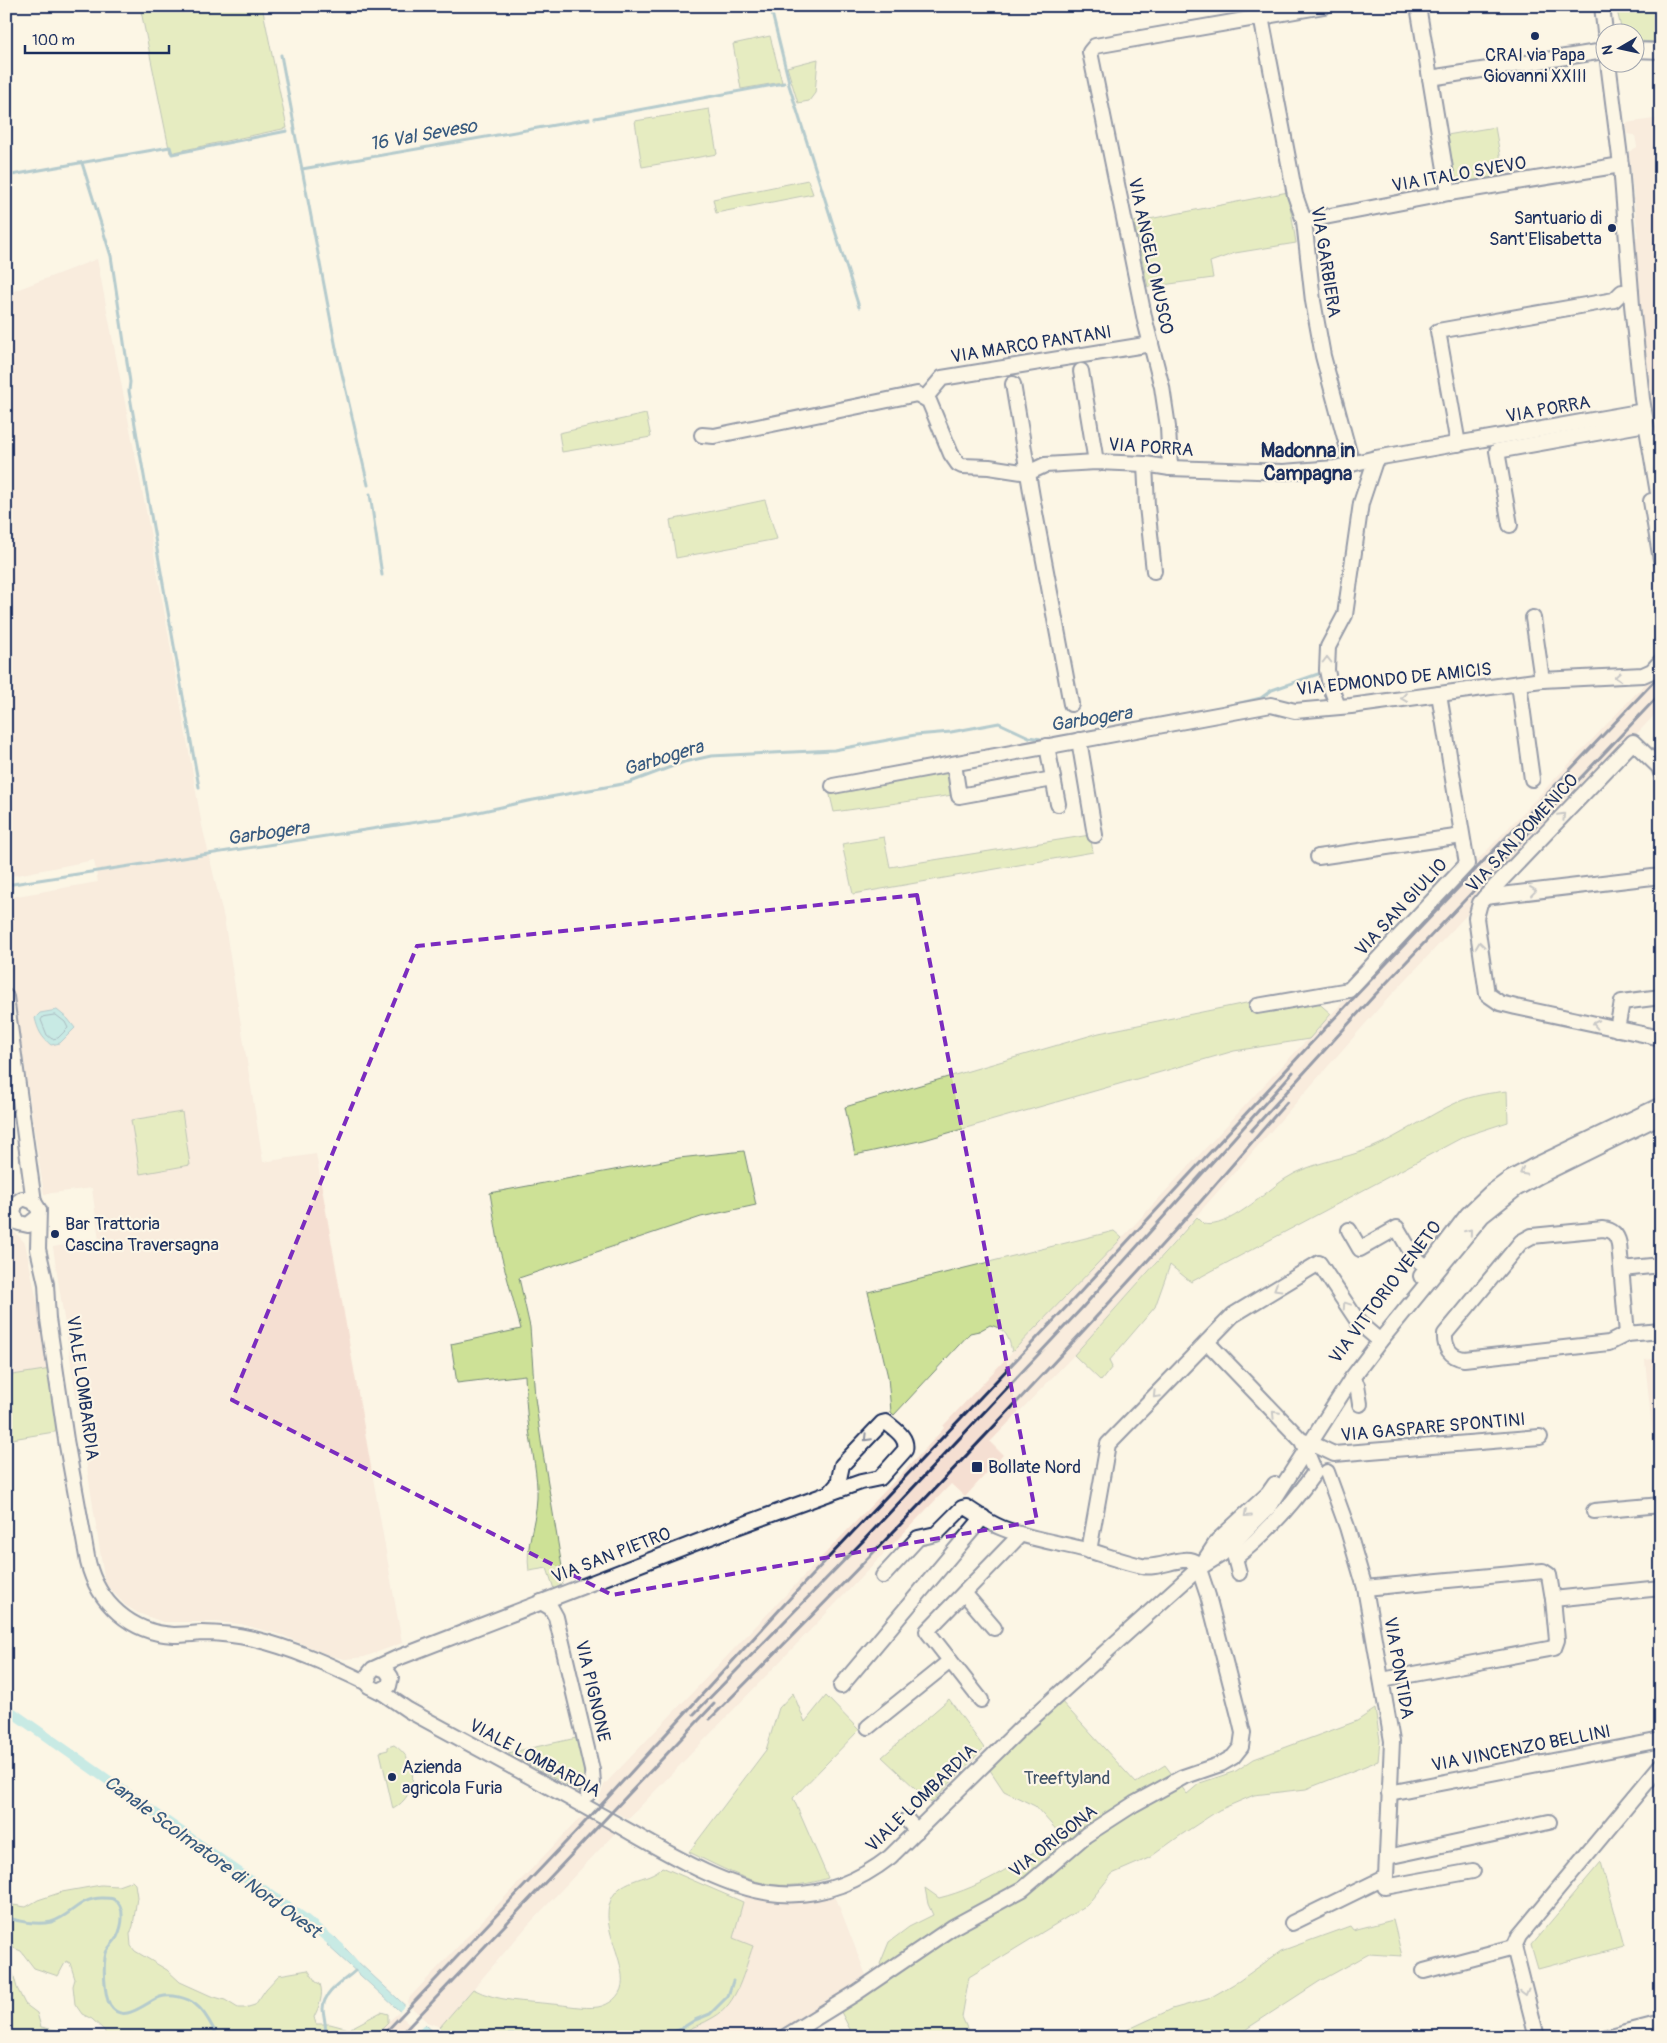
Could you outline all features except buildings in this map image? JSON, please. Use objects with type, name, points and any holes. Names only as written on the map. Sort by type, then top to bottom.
[{"type":"street","points":[[1260,11],[1324,6]]},
{"type":"street","points":[[1418,6],[1450,194]]},
{"type":"street","points":[[1602,6],[1604,22]]},
{"type":"street","name":"VIA ANGELO MUSCO","points":[[1170,468],[1168,427],[1162,388],[1151,344],[1090,52],[1095,46],[1260,11]]},
{"type":"street","name":"VIA GARBIERA","points":[[1260,11],[1295,195],[1304,221],[1317,326],[1330,385],[1352,464]]},
{"type":"street","points":[[1644,50],[1661,51]]},
{"type":"street","points":[[1430,78],[1594,52]]},
{"type":"street","points":[[1609,72],[1621,165],[1632,299],[1645,418],[1661,511]]},
{"type":"street","name":"VIA ITALO SVEVO","points":[[1304,221],[1621,165]]},
{"type":"street","points":[[1612,300],[1630,272]]},
{"type":"street","points":[[1458,444],[1438,331],[1612,300],[1622,292],[1632,299]]},
{"type":"street","name":"VIA MARCO PANTANI","points":[[926,397],[942,378],[1151,344]]},
{"type":"street","points":[[1081,371],[1096,462]]},
{"type":"street","points":[[1013,384],[1071,704]]},
{"type":"street","points":[[702,435],[714,436],[918,394],[926,397],[932,406],[951,454],[958,464],[1028,474]]},
{"type":"street","points":[[1510,525],[1498,451],[1645,418]]},
{"type":"street","name":"VIA PORRA","points":[[1028,474],[1045,465],[1096,462],[1145,464],[1170,468],[1283,472],[1335,468],[1376,458],[1458,444],[1645,418]]},
{"type":"street","points":[[1648,440],[1646,465],[1661,560]]},
{"type":"street","points":[[1338,707],[1327,670],[1328,647],[1345,615],[1361,503],[1376,458]]},
{"type":"street","points":[[1145,464],[1146,506],[1154,571]]},
{"type":"street","points":[[1533,618],[1542,680]]},
{"type":"street","name":"VIA EDMONDO DE AMICIS","points":[[834,786],[1271,705],[1295,711],[1542,680],[1642,675],[1652,671],[1661,661]]},
{"type":"street","points":[[1519,684],[1532,780]]},
{"type":"street","name":"VIA SAN GIULIO","points":[[1257,1006],[1349,990],[1467,864],[1439,694]]},
{"type":"street","points":[[1079,740],[1095,835]]},
{"type":"street","name":"VIA SAN DOMENICO","points":[[1618,1029],[1500,1003],[1487,994],[1476,918],[1480,903],[1485,897],[1633,742],[1659,767],[1661,773]]},
{"type":"street","points":[[1047,746],[1058,804]]},
{"type":"street","points":[[954,764],[959,796],[1053,780]]},
{"type":"street","points":[[1318,857],[1462,836]]},
{"type":"street","points":[[1485,897],[1661,876]]},
{"type":"street","points":[[6,997],[29,1175],[34,1202],[39,1210],[38,1217],[28,1225],[14,1220],[13,1211],[14,1203],[29,1175]]},
{"type":"street","points":[[1661,997],[1622,1002],[1618,1029],[1661,1038]]},
{"type":"street","name":"VIA VITTORIO VENETO","points":[[1431,1271],[1468,1214],[1490,1193],[1508,1180],[1661,1105]]},
{"type":"street","name":"VIA VITTORIO VENETO","points":[[1199,1568],[1222,1554],[1260,1517],[1274,1500],[1342,1379],[1431,1271],[1482,1216],[1516,1189],[1539,1176],[1661,1116]]},
{"type":"street","points":[[14,1203],[26,1199],[34,1202]]},
{"type":"street","name":"VIALE LOMBARDIA","points":[[38,1217],[38,1249],[46,1284],[48,1319],[66,1440],[91,1576],[104,1598],[128,1620],[160,1633],[176,1635],[214,1633],[252,1638],[330,1666],[367,1683]]},
{"type":"street","name":"VIALE LOMBARDIA","points":[[14,1220],[38,1249]]},
{"type":"street","points":[[1349,1230],[1360,1249],[1397,1228],[1414,1257],[1431,1271]]},
{"type":"street","points":[[1627,1334],[1618,1238],[1609,1230],[1532,1236],[1516,1247],[1449,1328],[1444,1340],[1451,1354],[1464,1359],[1609,1343],[1627,1334],[1661,1332]]},
{"type":"street","points":[[1089,1551],[1108,1444],[1233,1314],[1319,1263],[1348,1309],[1359,1323],[1377,1338]]},
{"type":"street","points":[[1622,1269],[1661,1265]]},
{"type":"street","name":"VIA VITTORIO VENETO","points":[[1306,1445],[1377,1338]]},
{"type":"street","points":[[1206,1342],[1306,1445],[1315,1472],[1284,1514],[1258,1540],[1235,1558],[1239,1573]]},
{"type":"street","points":[[1351,1379],[1358,1385],[1360,1404]]},
{"type":"street","name":"VIA SAN PIETRO","points":[[375,1668],[406,1654],[830,1492],[880,1478],[905,1450],[906,1445],[903,1437],[886,1422],[882,1422],[842,1466],[836,1487],[830,1492]]},
{"type":"street","name":"VIA GASPARE SPONTINI","points":[[1306,1445],[1334,1454],[1540,1437]]},
{"type":"street","name":"VIA PONTIDA","points":[[1327,1472],[1347,1526],[1365,1588],[1392,1741],[1385,1882]]},
{"type":"street","points":[[1594,1511],[1661,1505]]},
{"type":"street","points":[[882,1576],[918,1538],[936,1534],[962,1508],[966,1507],[1000,1528],[1020,1535],[1148,1567],[1186,1559],[1193,1560],[1199,1568]]},
{"type":"street","points":[[841,1686],[901,1611],[983,1517]]},
{"type":"street","points":[[981,1700],[928,1631],[1020,1535]]},
{"type":"street","name":"VIALE LOMBARDIA","points":[[387,1683],[408,1710],[681,1859],[731,1883],[747,1888],[785,1894],[812,1892],[847,1883],[876,1868],[917,1831],[1019,1730],[1199,1568]]},
{"type":"street","name":"VIA ORIGONA","points":[[785,2037],[953,1927],[1023,1889],[1086,1835],[1134,1804],[1183,1777],[1221,1764],[1234,1756],[1241,1747],[1243,1733],[1221,1643],[1199,1568]]},
{"type":"street","points":[[1365,1588],[1543,1571],[1549,1576],[1557,1640],[1554,1648],[1382,1680]]},
{"type":"street","points":[[1552,1599],[1661,1588]]},
{"type":"street","points":[[964,1593],[994,1628]]},
{"type":"street","name":"VIA PIGNONE","points":[[541,1602],[551,1608],[556,1616],[592,1770],[593,1784],[588,1794]]},
{"type":"street","points":[[387,1683],[386,1670],[375,1668],[368,1675],[367,1683],[372,1689],[387,1683],[398,1662],[406,1654]]},
{"type":"street","points":[[868,1727],[950,1661]]},
{"type":"street","name":"VIALE LOMBARDIA","points":[[330,1666],[375,1668]]},
{"type":"street","name":"VIA VINCENZO BELLINI","points":[[1389,1793],[1661,1740]]},
{"type":"street","points":[[1537,2037],[1514,1947],[1519,1936],[1661,1765]]},
{"type":"street","points":[[907,1820],[917,1831]]},
{"type":"street","points":[[1387,1857],[1549,1822]]},
{"type":"street","points":[[1292,1923],[1385,1882],[1473,1871]]},
{"type":"street","points":[[1424,1971],[1514,1947]]},
{"type":"street","points":[[1607,2037],[1661,2023]]},
{"type":"highlighted area","points":[[917,895],[1037,1521],[612,1595],[232,1400],[417,946]]},
{"type":"shaded area","points":[[1661,118],[1661,459],[1652,409],[1634,238],[1638,237],[1629,152],[1637,147],[1635,135],[1627,134],[1626,123]]},
{"type":"shaded area","points":[[97,259],[151,537],[202,826],[224,919],[263,1162],[316,1154],[402,1643],[364,1657],[345,1659],[331,1656],[282,1635],[241,1624],[163,1622],[138,1613],[125,1605],[105,1583],[53,1247],[99,1240],[92,1188],[44,1194],[6,940],[6,898],[98,882],[94,860],[6,877],[6,294]]},
{"type":"shaded area","points":[[1661,667],[1661,708],[1380,1007],[1074,1355],[990,1442],[1003,1455],[965,1497],[951,1484],[628,1819],[598,1802],[604,1785],[926,1448],[944,1428],[943,1426],[1012,1352]]},
{"type":"shaded area","points":[[6,1223],[25,1243],[51,1370],[6,1377]]},
{"type":"shaded area","points":[[1661,1358],[1661,1478],[1657,1479],[1645,1360]]},
{"type":"shaded area","points":[[585,1815],[616,1832],[528,1925],[440,2027],[427,2022],[407,2003],[410,1997],[579,1819]]},
{"type":"shaded area","points":[[747,1888],[832,1888],[867,1978],[769,2037],[679,2037],[678,2035],[722,2012],[733,1938]]},
{"type":"shaded area","points":[[398,2013],[418,2032],[413,2037],[372,2037]]},
{"type":"green space","points":[[140,6],[262,6],[287,128],[170,153]]},
{"type":"green space","points":[[1616,6],[1661,6],[1661,42],[1644,41],[1644,22],[1620,22]]},
{"type":"green space","points":[[770,36],[782,82],[741,89],[733,44]]},
{"type":"green space","points":[[818,59],[815,93],[809,101],[798,103],[787,67]]},
{"type":"green space","points":[[709,109],[717,154],[642,167],[635,121]]},
{"type":"green space","points":[[1495,127],[1504,177],[1458,185],[1456,183],[1447,135]]},
{"type":"green space","points":[[808,180],[813,194],[716,213],[713,199]]},
{"type":"green space","points":[[1288,192],[1296,243],[1235,253],[1210,262],[1213,278],[1148,287],[1134,222]]},
{"type":"green space","points":[[646,414],[651,437],[562,452],[559,433]]},
{"type":"green space","points":[[765,500],[777,539],[676,558],[670,520]]},
{"type":"green space","points":[[949,770],[953,795],[834,812],[829,791]]},
{"type":"green space","points":[[1090,835],[1093,852],[853,894],[842,844],[884,837],[890,867]]},
{"type":"green space","points":[[1315,1000],[1331,1014],[1309,1039],[1234,1051],[924,1140],[855,1155],[845,1107],[1099,1033],[1251,1002],[1252,1011]]},
{"type":"green space","points":[[1507,1091],[1508,1122],[1465,1136],[1191,1282],[1170,1265],[1155,1307],[1109,1361],[1112,1367],[1101,1381],[1074,1355],[1197,1217],[1204,1224],[1224,1221],[1235,1216],[1295,1173],[1371,1148],[1393,1138],[1447,1107],[1464,1100]]},
{"type":"green space","points":[[182,1112],[190,1165],[140,1174],[131,1120]]},
{"type":"green space","points":[[744,1151],[756,1205],[701,1217],[519,1278],[530,1327],[535,1398],[564,1579],[560,1586],[554,1589],[547,1568],[529,1571],[528,1553],[536,1507],[537,1489],[527,1416],[525,1375],[457,1383],[451,1344],[521,1329],[499,1247],[490,1193],[679,1158]]},
{"type":"green space","points":[[1114,1231],[1122,1238],[1012,1352],[1006,1334],[1000,1329],[990,1325],[970,1333],[894,1415],[891,1412],[888,1377],[868,1292]]},
{"type":"green space","points":[[51,1369],[60,1431],[6,1440],[6,1376]]},
{"type":"green space","points":[[793,1693],[805,1722],[826,1696],[859,1730],[793,1798],[828,1878],[808,1883],[772,1884],[740,1876],[689,1852],[766,1750],[779,1708]]},
{"type":"green space","points":[[949,1699],[984,1748],[931,1803],[882,1757]]},
{"type":"green space","name":"Treeftyland","points":[[1060,1700],[1136,1783],[1165,1765],[1187,1794],[1200,1783],[1236,1771],[1254,1759],[1357,1721],[1375,1709],[1380,1740],[1378,1761],[1306,1789],[1254,1795],[1219,1810],[1149,1858],[1112,1874],[1087,1905],[969,1977],[962,2017],[971,2037],[854,2037],[840,2010],[890,1979],[880,1964],[889,1942],[909,1927],[933,1915],[928,1904],[925,1888],[939,1898],[972,1887],[1002,1872],[1060,1834],[1035,1806],[1004,1791],[988,1767]]},
{"type":"green space","points":[[581,1737],[588,1779],[583,1794],[508,1753]]},
{"type":"green space","points":[[394,1745],[408,1760],[412,1768],[413,1777],[408,1795],[402,1803],[393,1809],[380,1752],[388,1750],[388,1747]]},
{"type":"green space","points":[[1601,1862],[1624,1946],[1538,1969],[1531,1945]]},
{"type":"green space","points":[[662,1867],[743,1902],[733,1938],[753,1946],[735,1995],[722,2011],[679,2034],[679,2037],[446,2037],[440,2027],[473,1989],[502,1999],[581,2007],[598,2007],[613,2000],[621,1989],[622,1975],[609,1925],[609,1906],[618,1889],[625,1884],[656,1872]]},
{"type":"green space","points":[[132,1881],[135,1884],[137,1897],[130,1934],[131,1946],[135,1951],[167,1970],[180,1982],[225,2000],[238,2008],[245,2008],[255,2005],[279,1975],[308,1970],[316,1982],[320,1984],[321,1988],[320,2001],[314,2017],[316,2024],[330,2024],[349,2029],[381,2012],[388,2014],[388,2023],[367,2037],[107,2037],[104,2030],[92,2019],[82,2014],[75,2004],[73,1986],[75,1979],[70,1963],[66,1961],[58,1976],[34,1968],[21,1951],[6,1945],[6,1904],[26,1907],[38,1900],[62,1892],[101,1885],[118,1886]]},
{"type":"green space","points":[[1393,1920],[1402,1956],[1369,1954],[1320,1981],[1234,2037],[1112,2037],[1172,2009],[1208,1999],[1239,1981],[1281,1951],[1350,1926],[1353,1930]]},
{"type":"green space","points":[[6,1964],[13,1973],[17,1988],[25,2004],[37,2013],[41,2027],[60,2031],[67,2037],[6,2037]]},
{"type":"water","points":[[57,1010],[75,1028],[60,1043],[51,1045],[40,1033],[35,1018],[40,1013]]},
{"type":"water","points":[[335,1937],[357,1961],[439,2037],[428,2037],[327,1945]]},
{"type":"pier","points":[[406,2004],[426,2023],[418,2031],[398,2013]]},
{"type":"waterway","points":[[771,9],[789,82]]},
{"type":"waterway","points":[[281,55],[295,129]]},
{"type":"waterway","points":[[788,82],[859,307]]},
{"type":"waterway","name":"16 Val Seveso","points":[[595,118],[784,83]]},
{"type":"waterway","name":"16 Val Seveso","points":[[294,129],[302,169],[589,119]]},
{"type":"waterway","name":"16 Val Seveso","points":[[6,176],[170,147],[172,154],[287,131]]},
{"type":"waterway","points":[[82,163],[111,256],[130,382],[129,391],[199,787]]},
{"type":"waterway","points":[[302,169],[336,348],[368,485]]},
{"type":"waterway","points":[[370,494],[382,575]]},
{"type":"waterway","name":"Garbogera","points":[[1215,709],[1261,698],[1272,690],[1321,673]]},
{"type":"waterway","name":"Garbogera","points":[[6,885],[456,817],[528,801],[628,783],[684,762],[711,756],[834,750],[915,735],[951,732],[999,723],[1029,737],[1047,740]]},
{"type":"waterway","name":"Canale Scolmatore di Nord Ovest","points":[[6,1708],[305,1919],[340,1948]]},
{"type":"waterway","points":[[6,1917],[28,1922],[51,1922],[87,1901],[102,1898],[113,1899],[122,1911],[122,1922],[119,1933],[107,1951],[105,1958],[105,1987],[110,2005],[115,2011],[128,2013],[160,1997],[184,1998],[200,2008],[218,2037]]},
{"type":"waterway","points":[[325,2037],[326,2026],[323,2009],[326,1997],[355,1971]]},
{"type":"waterway","points":[[657,2037],[679,2030],[695,2020],[710,2014],[728,1996],[733,1981]]},
{"type":"waterway","points":[[475,2037],[581,2034],[596,2037]]},
{"type":"railway","points":[[381,2037],[602,1804],[793,1595],[1073,1300],[1328,1025],[1661,674]]},
{"type":"railway","points":[[1251,1131],[1373,997],[1661,693]]},
{"type":"railway","points":[[694,1714],[863,1541],[1082,1308],[1293,1072]]},
{"type":"railway","points":[[710,1719],[1000,1420],[1114,1298],[1287,1102]]},
{"type":"railway","points":[[399,2037],[714,1704]]},
{"type":"place","name":"CRAI via Papa Giovanni XXIII","points":[[1535,36]]},
{"type":"place","name":"Santuario di Sant'Elisabetta","points":[[1612,228]]},
{"type":"place","name":"Bar Trattoria Cascina Traversagna","points":[[55,1234]]},
{"type":"place","name":"Bollate Nord","points":[[977,1467]]},
{"type":"place","name":"Azienda agricola Furia","points":[[392,1777]]},
{"type":"district","name":"Madonna in Campagna","points":[[1308,462]]}]
